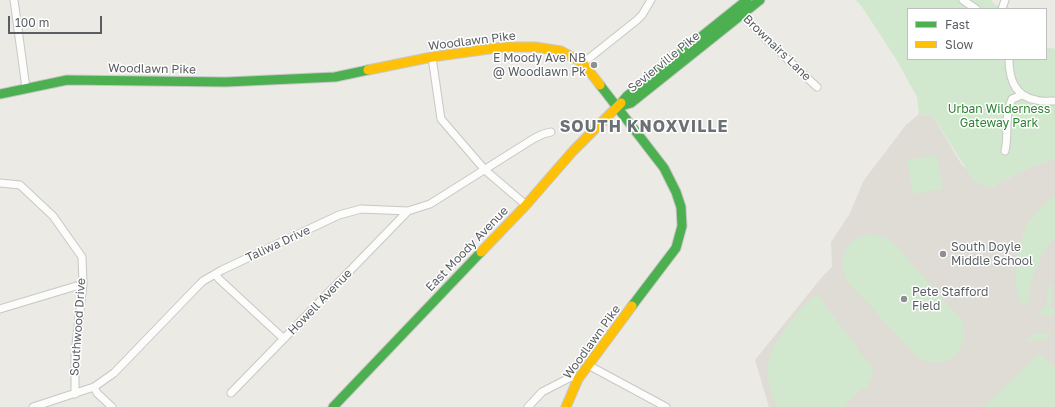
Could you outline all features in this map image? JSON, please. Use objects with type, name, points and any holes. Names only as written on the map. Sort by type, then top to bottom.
[{"type":"street","points":[[14,0],[26,88]]},
{"type":"street","points":[[583,63],[637,20],[642,15],[651,0]]},
{"type":"street","name":"Sevierville Pike","points":[[740,12],[747,0]]},
{"type":"street","name":"Sevierville Pike","points":[[618,107],[627,96],[740,12],[760,0]]},
{"type":"street","points":[[963,0],[975,8]]},
{"type":"street","name":"Brownairs Lane","points":[[740,12],[767,40],[817,87]]},
{"type":"street","name":"Woodlawn Pike","points":[[0,94],[68,80],[226,82],[335,77],[432,57],[502,47],[535,47],[561,51],[583,63],[664,168],[676,192],[681,207],[682,226],[676,248],[578,379],[566,407]]},
{"type":"street","points":[[432,57],[441,119],[485,170],[526,205]]},
{"type":"street","points":[[1009,60],[1013,84],[1022,95],[1036,100],[1055,101]]},
{"type":"street","points":[[1006,151],[1008,141],[1008,107],[1012,99],[1022,95]]},
{"type":"street","name":"East Moody Avenue","points":[[333,407],[526,205],[573,151],[618,107]]},
{"type":"street","name":"Taliwa Drive","points":[[33,407],[94,387],[114,373],[196,288],[215,274],[339,215],[361,209],[408,211],[430,204],[533,139],[551,132]]},
{"type":"street","name":"Southwood Drive","points":[[0,183],[20,185],[53,216],[82,257],[83,284],[75,353],[75,394]]},
{"type":"street","name":"Howell Avenue","points":[[231,393],[408,211]]},
{"type":"street","points":[[215,274],[284,339]]},
{"type":"street","points":[[0,309],[83,284]]},
{"type":"street","points":[[588,365],[666,407]]},
{"type":"street","points":[[528,407],[542,392],[571,377],[578,379]]},
{"type":"street","name":"Southwood Drive","points":[[94,387],[97,393],[112,407]]},
{"type":"shaded area","name":"South Doyle Middle School","points":[[919,114],[932,115],[962,165],[989,188],[1032,166],[1055,159],[1055,407],[769,407],[755,360],[822,277],[832,267],[831,242],[849,215],[864,180],[906,125]]},
{"type":"green space","name":"Urban Wilderness Gateway Park","points":[[856,0],[991,0],[995,5],[1005,8],[907,8],[907,60],[1047,60],[1047,47],[1055,49],[1055,159],[1032,166],[989,188],[974,181],[932,115],[919,114],[917,97],[896,59]]},
{"type":"green space","points":[[937,155],[943,189],[913,194],[907,160]]},
{"type":"green space","points":[[1055,195],[1055,237],[1045,250],[1034,272],[1028,303],[1024,306],[1019,298],[1016,278],[1016,266],[1020,243],[1027,225],[1040,209]]},
{"type":"green space","name":"Pete Stafford Field","points":[[865,235],[880,236],[893,243],[961,319],[964,330],[963,341],[960,349],[954,356],[946,361],[937,363],[927,361],[916,356],[849,283],[843,268],[844,254],[851,243]]},
{"type":"green space","points":[[1049,285],[1053,286],[1050,307],[1053,308],[1055,313],[1050,316],[1046,316],[1041,314],[1040,311],[1043,308],[1046,308]]},
{"type":"green space","points":[[817,294],[872,368],[872,376],[867,383],[869,385],[864,390],[862,388],[843,407],[777,407],[768,378],[770,358],[779,337],[786,327]]},
{"type":"green space","points":[[1035,334],[1051,335],[1045,340],[1026,340]]},
{"type":"green space","points":[[1039,353],[1055,367],[1055,406],[984,407]]},
{"type":"traffic: fast","points":[[621,103],[627,96],[747,0]]},
{"type":"traffic: fast","points":[[618,107],[631,103],[760,0]]},
{"type":"traffic: fast","points":[[0,94],[67,80],[226,82],[335,77],[368,70]]},
{"type":"traffic: fast","points":[[600,85],[664,168],[676,192],[681,207],[682,226],[676,248],[632,306]]},
{"type":"traffic: fast","points":[[333,407],[481,252]]},
{"type":"traffic: slow","points":[[368,70],[432,57],[503,47],[535,47],[561,51],[583,63],[600,85]]},
{"type":"traffic: slow","points":[[481,252],[526,205],[573,151],[621,103]]},
{"type":"traffic: slow","points":[[566,407],[578,379],[632,306]]},
{"type":"place","name":"E Moody Ave NB @ Woodlawn Pk","points":[[594,65]]},
{"type":"place","name":"South Doyle Middle School","points":[[943,254]]},
{"type":"place","name":"Pete Stafford Field","points":[[904,299]]},
{"type":"district","name":"SOUTH KNOXVILLE","points":[[644,127]]}]
